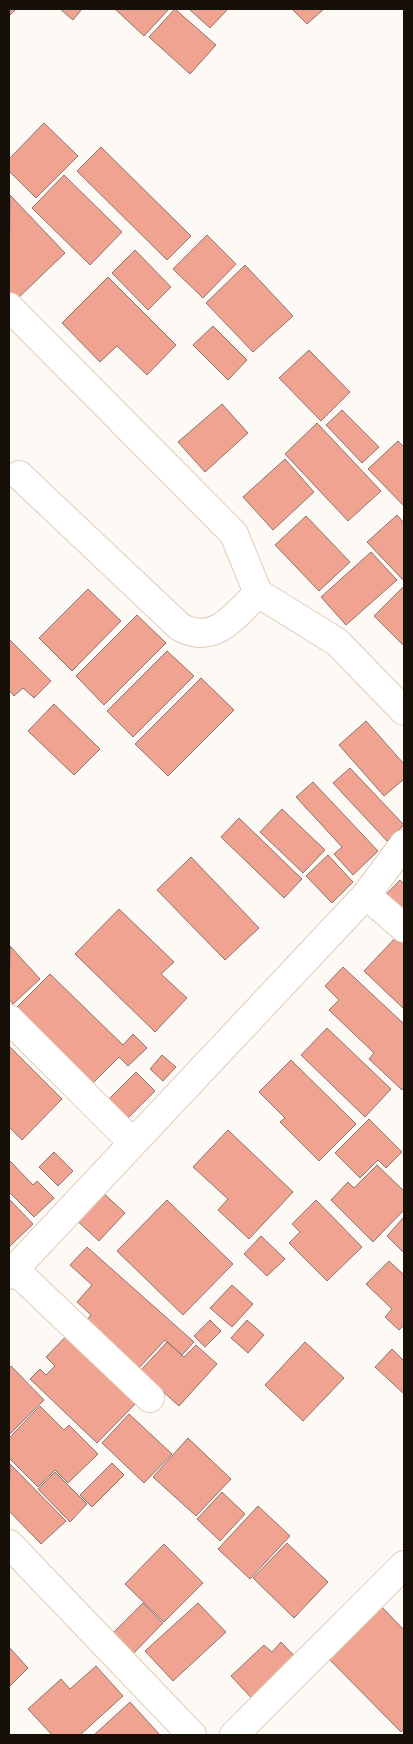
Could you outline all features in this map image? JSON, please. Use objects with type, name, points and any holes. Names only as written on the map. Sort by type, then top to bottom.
[{"type":"street","points":[[9,307],[234,534],[258,593],[336,642],[404,712]]},
{"type":"street","points":[[19,475],[180,627],[188,631],[199,634],[219,629],[258,593]]},
{"type":"street","points":[[150,1398],[12,1272],[366,895],[404,844]]},
{"type":"street","points":[[366,895],[404,928]]},
{"type":"street","points":[[9,1018],[133,1143]]},
{"type":"street","points":[[9,1544],[192,1735]]},
{"type":"street","points":[[234,1735],[404,1565]]},
{"type":"building","points":[[9,9],[16,9],[9,16]]},
{"type":"building","points":[[60,9],[82,9],[73,20]]},
{"type":"building","points":[[115,9],[169,9],[144,36]]},
{"type":"building","points":[[175,9],[216,45],[190,74],[149,37]]},
{"type":"building","points":[[189,9],[228,9],[210,28]]},
{"type":"building","points":[[292,9],[324,9],[307,24]]},
{"type":"building","points":[[44,123],[78,156],[36,198],[9,171],[9,159]]},
{"type":"building","points":[[101,147],[191,236],[167,260],[77,171]]},
{"type":"building","points":[[64,175],[122,232],[90,265],[32,208]]},
{"type":"building","points":[[10,195],[65,253],[16,300],[9,292]]},
{"type":"building","points":[[207,235],[236,264],[203,298],[173,269]]},
{"type":"building","points":[[135,250],[171,287],[148,310],[112,273]]},
{"type":"building","points":[[245,265],[293,316],[253,352],[206,303]]},
{"type":"building","points":[[108,277],[176,345],[147,375],[117,346],[100,362],[62,323]]},
{"type":"building","points":[[213,326],[247,360],[228,380],[193,345]]},
{"type":"building","points":[[309,350],[350,392],[321,421],[279,378]]},
{"type":"building","points":[[222,404],[248,433],[205,472],[178,442]]},
{"type":"building","points":[[342,410],[379,447],[362,463],[326,425]]},
{"type":"building","points":[[317,423],[381,491],[348,521],[285,454]]},
{"type":"building","points":[[398,441],[404,447],[404,506],[368,469]]},
{"type":"building","points":[[285,459],[314,492],[273,530],[243,497]]},
{"type":"building","points":[[397,515],[404,523],[404,581],[367,542]]},
{"type":"building","points":[[306,516],[350,562],[319,591],[275,545]]},
{"type":"building","points":[[371,552],[397,580],[346,625],[321,597]]},
{"type":"building","points":[[404,588],[404,646],[374,616]]},
{"type":"building","points":[[88,589],[121,621],[72,671],[39,638]]},
{"type":"building","points":[[137,615],[166,643],[104,705],[76,676]]},
{"type":"building","points":[[9,639],[51,681],[34,698],[23,688],[14,696],[9,690]]},
{"type":"building","points":[[167,651],[194,676],[133,737],[107,711]]},
{"type":"building","points":[[201,678],[234,710],[168,776],[135,744]]},
{"type":"building","points":[[54,704],[100,749],[74,775],[28,731]]},
{"type":"building","points":[[366,721],[404,764],[404,779],[384,796],[339,745]]},
{"type":"building","points":[[350,768],[404,825],[387,841],[333,783]]},
{"type":"building","points":[[313,782],[378,851],[353,875],[334,854],[342,847],[296,797]]},
{"type":"building","points":[[282,809],[325,850],[303,873],[260,832]]},
{"type":"building","points":[[239,818],[302,879],[284,898],[221,837]]},
{"type":"building","points":[[328,855],[353,882],[332,903],[306,876]]},
{"type":"building","points":[[191,857],[259,928],[225,960],[157,890]]},
{"type":"building","points":[[400,880],[404,884],[404,924],[380,901]]},
{"type":"building","points":[[119,909],[174,962],[161,974],[187,998],[155,1032],[75,954]]},
{"type":"building","points":[[398,935],[404,941],[404,1009],[364,971]]},
{"type":"building","points":[[10,946],[40,979],[13,1004],[9,999]]},
{"type":"building","points":[[343,967],[404,1024],[404,1087],[402,1090],[369,1059],[374,1053],[329,1010],[339,1000],[325,986]]},
{"type":"building","points":[[50,974],[123,1045],[133,1034],[147,1048],[128,1066],[119,1057],[93,1083],[16,1008]]},
{"type":"building","points":[[327,1028],[391,1089],[365,1117],[301,1055]]},
{"type":"building","points":[[9,1046],[62,1099],[22,1140],[9,1127]]},
{"type":"building","points":[[162,1055],[176,1067],[163,1081],[150,1069]]},
{"type":"building","points":[[291,1060],[356,1124],[319,1161],[280,1122],[285,1118],[259,1092]]},
{"type":"building","points":[[136,1072],[155,1091],[123,1123],[104,1104]]},
{"type":"building","points":[[369,1119],[402,1152],[386,1168],[378,1160],[360,1178],[335,1153]]},
{"type":"building","points":[[228,1130],[293,1192],[249,1239],[218,1210],[228,1199],[193,1167]]},
{"type":"building","points":[[54,1152],[73,1171],[58,1186],[39,1167]]},
{"type":"building","points":[[9,1160],[33,1185],[37,1181],[54,1198],[34,1217],[9,1192]]},
{"type":"building","points":[[377,1165],[404,1191],[404,1210],[373,1242],[331,1200],[348,1182],[354,1188]]},
{"type":"building","points":[[100,1190],[125,1213],[99,1241],[74,1218]]},
{"type":"building","points":[[9,1199],[33,1224],[9,1247]]},
{"type":"building","points":[[167,1200],[233,1264],[183,1315],[117,1251]]},
{"type":"building","points":[[316,1200],[362,1247],[327,1281],[289,1243],[300,1232],[292,1224]]},
{"type":"building","points":[[404,1217],[404,1253],[387,1236]]},
{"type":"building","points":[[261,1236],[285,1259],[267,1276],[244,1254]]},
{"type":"building","points":[[87,1247],[194,1342],[182,1355],[165,1340],[138,1369],[86,1321],[91,1315],[77,1302],[92,1285],[70,1265]]},
{"type":"building","points":[[389,1261],[404,1275],[404,1325],[399,1330],[385,1317],[392,1309],[366,1284]]},
{"type":"building","points":[[232,1285],[253,1304],[232,1327],[210,1308]]},
{"type":"building","points":[[210,1320],[221,1331],[205,1347],[194,1336]]},
{"type":"building","points":[[247,1320],[264,1335],[248,1353],[231,1338]]},
{"type":"building","points":[[74,1328],[144,1395],[97,1443],[30,1379],[40,1369],[46,1375],[55,1366],[46,1357]]},
{"type":"building","points":[[167,1342],[184,1357],[196,1345],[217,1364],[179,1406],[140,1371]]},
{"type":"building","points":[[305,1342],[344,1378],[303,1421],[265,1385]]},
{"type":"building","points":[[392,1349],[404,1361],[404,1394],[375,1367]]},
{"type":"building","points":[[11,1366],[44,1400],[9,1435],[9,1368]]},
{"type":"building","points":[[40,1406],[64,1430],[69,1425],[98,1454],[68,1483],[55,1470],[38,1487],[9,1458],[9,1438]]},
{"type":"building","points":[[129,1414],[172,1454],[144,1483],[102,1443]]},
{"type":"building","points":[[188,1438],[231,1479],[196,1516],[153,1477]]},
{"type":"building","points":[[112,1463],[124,1475],[92,1507],[80,1495]]},
{"type":"building","points":[[10,1464],[66,1521],[41,1544],[9,1511]]},
{"type":"building","points":[[55,1472],[87,1504],[70,1522],[38,1489]]},
{"type":"building","points":[[222,1492],[245,1514],[220,1541],[197,1519]]},
{"type":"building","points":[[258,1506],[290,1536],[250,1579],[218,1549]]},
{"type":"building","points":[[287,1543],[328,1582],[294,1618],[253,1578]]},
{"type":"building","points":[[164,1544],[203,1583],[164,1622],[125,1584]]},
{"type":"building","points":[[143,1603],[163,1623],[129,1658],[108,1638]]},
{"type":"building","points":[[198,1603],[226,1632],[173,1681],[145,1651]]},
{"type":"building","points":[[378,1603],[404,1630],[404,1729],[401,1732],[325,1655]]},
{"type":"building","points":[[281,1642],[301,1663],[257,1704],[231,1676],[264,1645],[272,1652]]},
{"type":"building","points":[[9,1647],[28,1668],[9,1687]]},
{"type":"building","points":[[96,1666],[123,1696],[80,1735],[52,1735],[28,1709],[61,1679],[70,1689]]},
{"type":"building","points":[[130,1702],[160,1735],[94,1735]]}]
